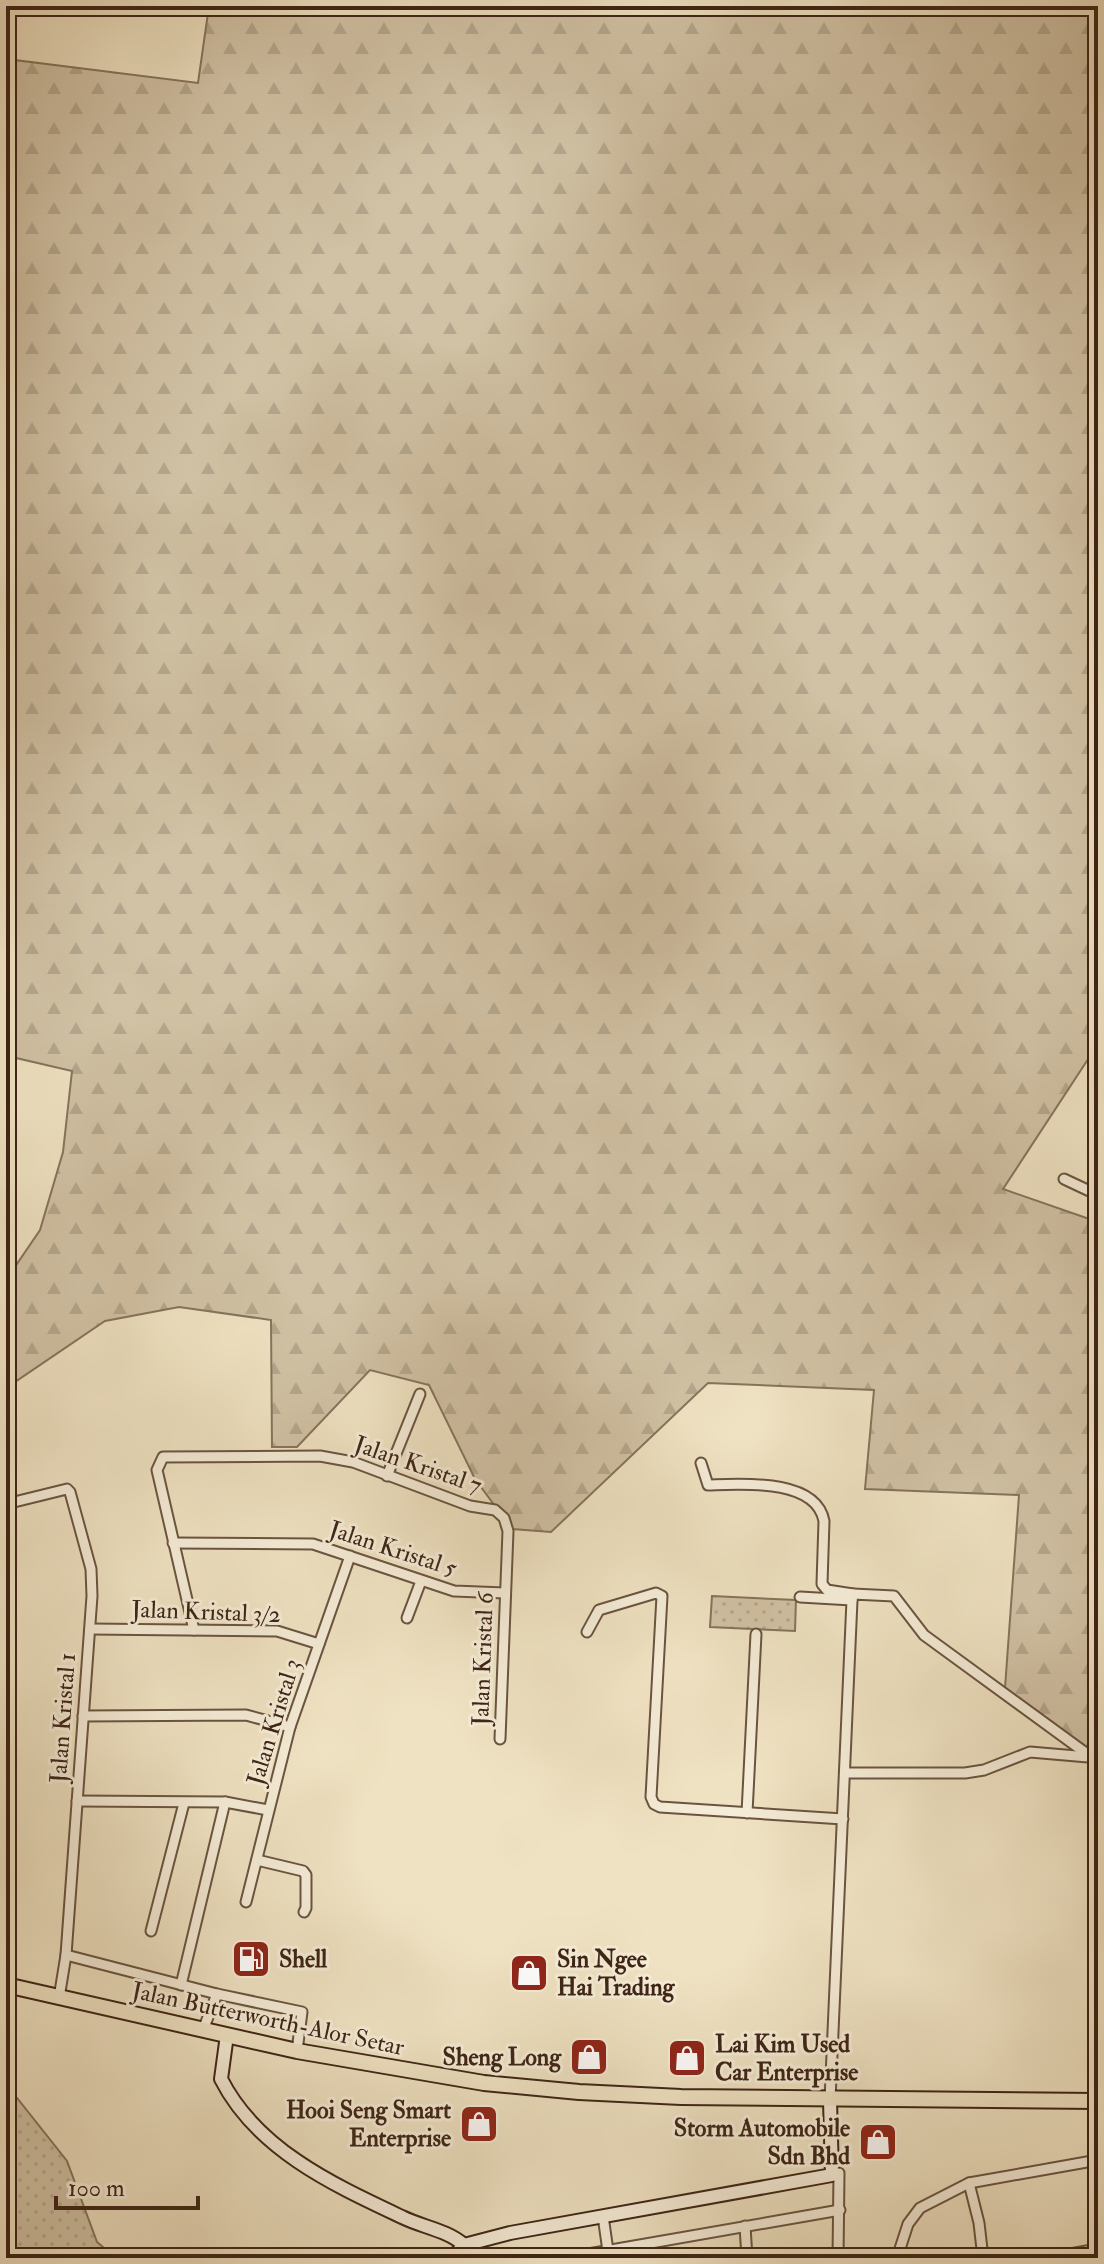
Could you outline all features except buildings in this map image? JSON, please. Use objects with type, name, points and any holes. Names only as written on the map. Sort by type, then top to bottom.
[{"type":"main road","name":"Jalan Butterworth-Alor Setar","points":[[6,1985],[297,2051],[484,2083],[574,2092],[681,2097],[1098,2101]]},
{"type":"street","points":[[1064,1179],[1098,1195]]},
{"type":"street","points":[[387,1476],[420,1394]]},
{"type":"street","name":"Jalan Kristal 7","points":[[173,1543],[157,1470],[159,1460],[167,1455],[320,1456],[353,1462],[470,1506],[495,1510],[504,1518],[508,1531]]},
{"type":"street","points":[[701,1463],[708,1485],[765,1485],[811,1498],[822,1512],[824,1521],[822,1584],[831,1591],[853,1597]]},
{"type":"street","name":"Jalan Kristal 1","points":[[6,1504],[67,1489],[91,1569],[90,1629],[66,1955],[59,1998]]},
{"type":"street","name":"Jalan Kristal 6","points":[[500,1739],[508,1531]]},
{"type":"street","points":[[173,1543],[194,1630]]},
{"type":"street","name":"Jalan Kristal 5","points":[[173,1543],[313,1544],[454,1591],[505,1593]]},
{"type":"street","name":"Jalan Kristal 3","points":[[246,1902],[290,1727],[350,1556]]},
{"type":"street","points":[[407,1618],[421,1581]]},
{"type":"street","points":[[587,1632],[593,1618],[604,1608],[656,1593],[662,1596],[651,1797],[654,1804],[660,1807],[843,1819]]},
{"type":"street","points":[[800,1597],[894,1596],[924,1635],[1093,1759]]},
{"type":"street","points":[[452,2258],[464,2245],[482,2238],[832,2175],[830,2100],[853,1597]]},
{"type":"street","name":"Jalan Kristal 3/2","points":[[90,1629],[277,1631],[319,1644]]},
{"type":"street","points":[[747,1813],[756,1634]]},
{"type":"street","points":[[83,1716],[246,1715],[290,1727]]},
{"type":"street","points":[[845,1773],[965,1773],[984,1770],[1030,1752],[1093,1759]]},
{"type":"street","points":[[77,1801],[225,1802],[268,1810]]},
{"type":"street","points":[[181,1985],[225,1802]]},
{"type":"street","points":[[151,1931],[184,1803]]},
{"type":"street","points":[[257,1860],[303,1871],[306,1875],[304,1912]]},
{"type":"street","points":[[66,1955],[217,1994],[302,2012],[297,2051]]},
{"type":"street","points":[[203,2030],[217,1994]]},
{"type":"street","points":[[227,2035],[221,2079],[272,2144],[342,2187],[464,2245]]},
{"type":"street","points":[[897,2258],[908,2224],[920,2208],[969,2183],[1098,2160]]},
{"type":"street","points":[[838,2258],[839,2173]]},
{"type":"street","points":[[969,2183],[979,2223],[983,2258]]},
{"type":"street","points":[[565,2258],[608,2254],[840,2210]]},
{"type":"street","points":[[603,2216],[608,2254]]},
{"type":"street","points":[[745,2226],[747,2258]]},
{"type":"street","points":[[1047,2258],[1098,2249]]},
{"type":"green space","points":[[209,6],[1098,6],[1098,1044],[1003,1189],[1098,1222],[1098,1755],[1005,1688],[1019,1495],[865,1489],[874,1390],[708,1383],[551,1532],[512,1529],[475,1479],[429,1385],[370,1370],[297,1447],[272,1447],[271,1320],[179,1307],[105,1321],[6,1388],[6,1280],[40,1230],[63,1152],[72,1071],[16,1058],[6,1100],[6,59],[198,83]]},
{"type":"green space","points":[[712,1596],[796,1600],[795,1631],[710,1627]]},
{"type":"green space","points":[[6,2084],[67,2161],[97,2242],[116,2258],[6,2258]]},
{"type":"place","name":"Shell","points":[[251,1959]]},
{"type":"place","name":"Sin Ngee Hai Trading","points":[[529,1973]]},
{"type":"place","name":"Sheng Long","points":[[589,2057]]},
{"type":"place","name":"Lai Kim Used Car Enterprise","points":[[687,2058]]},
{"type":"place","name":"Hooi Seng Smart Enterprise","points":[[479,2124]]},
{"type":"place","name":"Storm Automobile Sdn Bhd","points":[[878,2142]]}]
